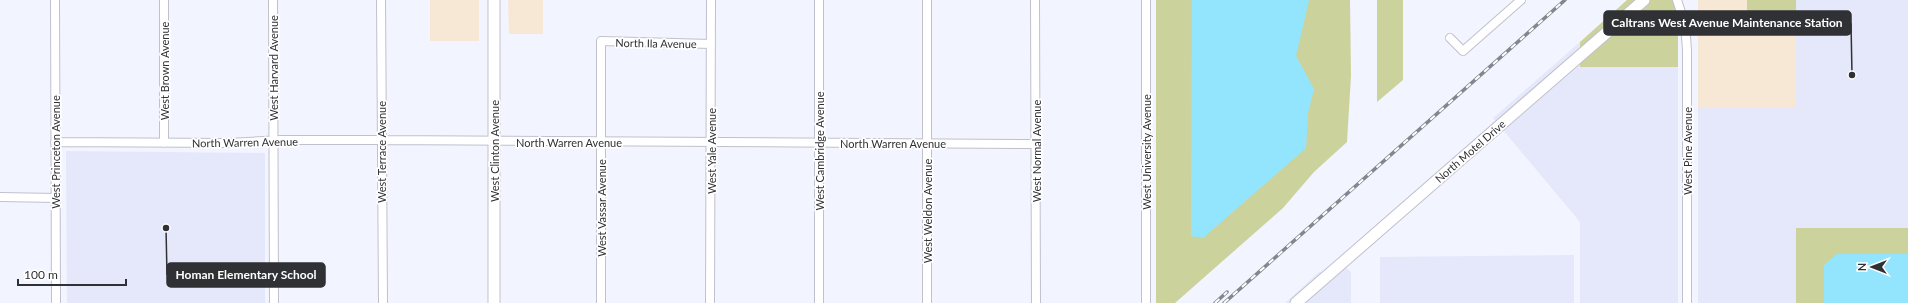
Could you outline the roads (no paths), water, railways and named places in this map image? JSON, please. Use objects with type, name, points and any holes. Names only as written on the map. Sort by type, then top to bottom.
[{"type":"main road","name":"West Clinton Avenue","points":[[494,0],[494,303]]},
{"type":"main road","name":"North Motel Drive","points":[[1296,303],[1644,0]]},
{"type":"street","name":"West Princeton Avenue","points":[[55,0],[56,303]]},
{"type":"street","name":"West Brown Avenue","points":[[164,0],[164,143]]},
{"type":"street","name":"West Harvard Avenue","points":[[272,0],[274,303]]},
{"type":"street","name":"West Terrace Avenue","points":[[381,0],[383,303]]},
{"type":"street","name":"West Yale Avenue","points":[[710,303],[711,0]]},
{"type":"street","name":"West Cambridge Avenue","points":[[819,0],[819,303]]},
{"type":"street","name":"West Weldon Avenue","points":[[927,0],[927,303]]},
{"type":"street","name":"West Normal Avenue","points":[[1035,0],[1036,303]]},
{"type":"street","name":"West University Avenue","points":[[1146,0],[1146,303]]},
{"type":"street","points":[[1450,38],[1463,51],[1521,0]]},
{"type":"street","name":"West Pine Avenue","points":[[1677,0],[1685,24],[1687,50],[1687,303]]},
{"type":"street","name":"North Ila Avenue","points":[[601,41],[711,44]]},
{"type":"street","name":"West Vassar Avenue","points":[[601,41],[601,303]]},
{"type":"street","name":"North Warren Avenue","points":[[55,142],[164,143],[381,140],[1036,144]]},
{"type":"street","points":[[0,197],[56,198]]},
{"type":"water","points":[[1192,0],[1309,0],[1296,56],[1314,89],[1308,113],[1306,148],[1203,238],[1191,236]]},
{"type":"water","points":[[1837,254],[1908,254],[1908,303],[1824,303],[1824,265]]},
{"type":"railway","points":[[1224,303],[1565,0]]},
{"type":"railway","points":[[1215,303],[1227,292]]},
{"type":"place","name":"Caltrans West Avenue Maintenance Station","points":[[1852,75]]},
{"type":"place","name":"Homan Elementary School","points":[[166,228]]}]
